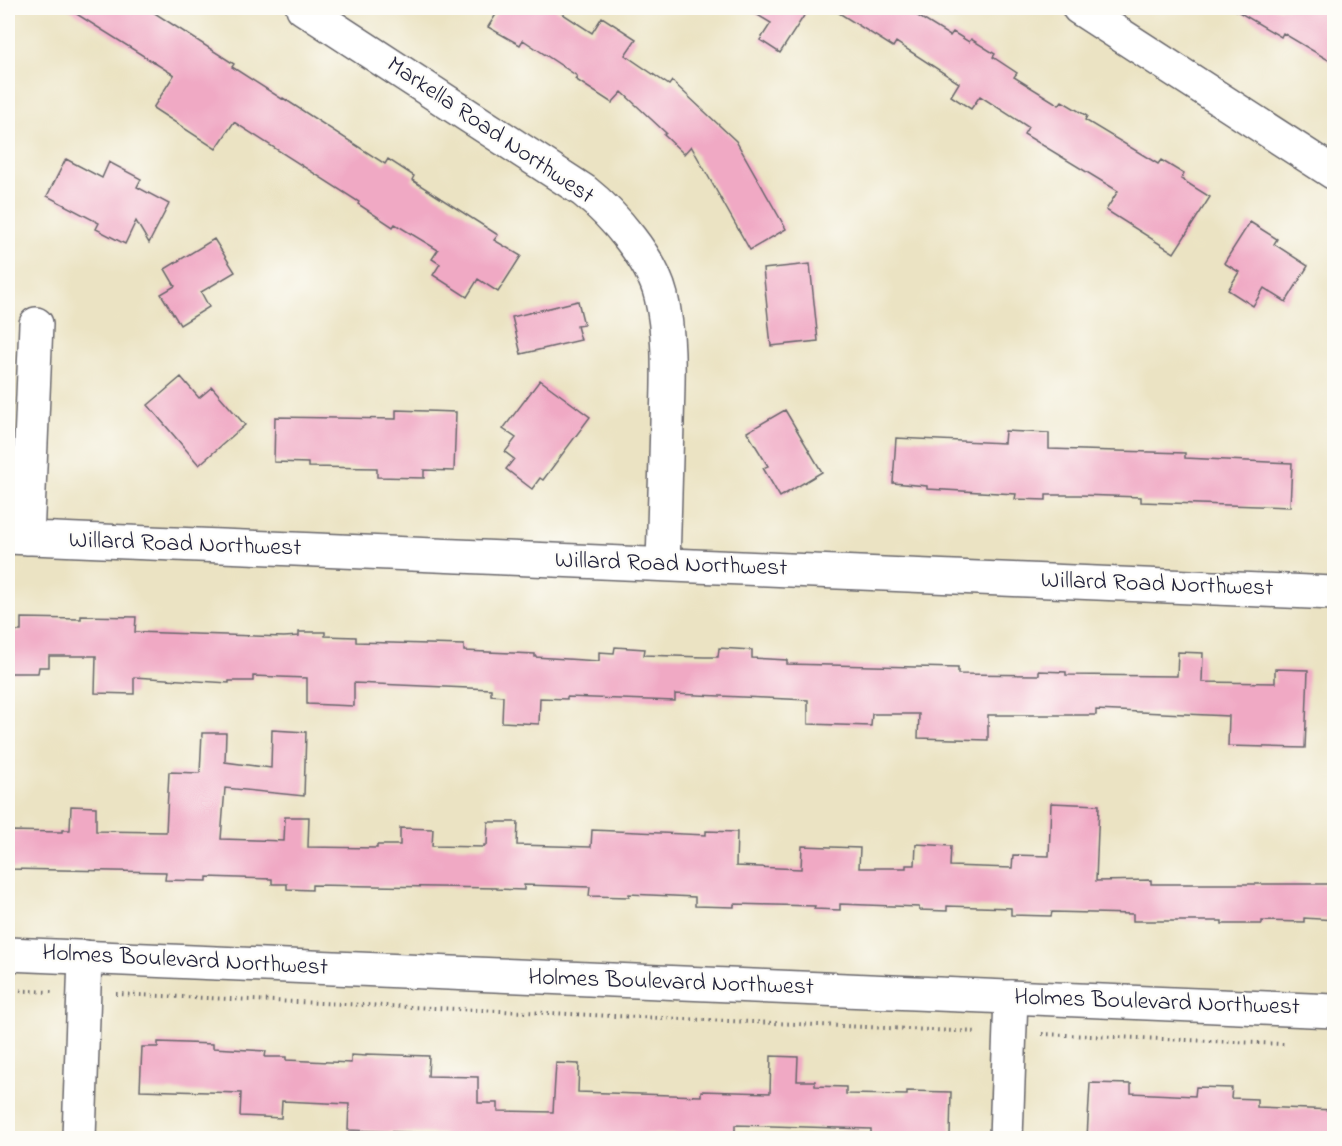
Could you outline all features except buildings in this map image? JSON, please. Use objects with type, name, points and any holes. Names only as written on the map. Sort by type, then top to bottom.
[{"type":"street","name":"Markella Road Northwest","points":[[303,8],[584,191],[601,204],[629,235],[648,265],[661,294],[669,353],[663,564]]},
{"type":"street","points":[[1079,8],[1335,173]]},
{"type":"street","points":[[17,538],[36,324]]},
{"type":"street","name":"Willard Road Northwest","points":[[17,538],[1335,593]]},
{"type":"street","name":"Holmes Boulevard Northwest","points":[[8,954],[1335,1011]]},
{"type":"street","points":[[79,1138],[85,957]]},
{"type":"street","points":[[1006,1138],[1011,997]]},
{"type":"path","points":[[8,990],[1288,1044]]}]
